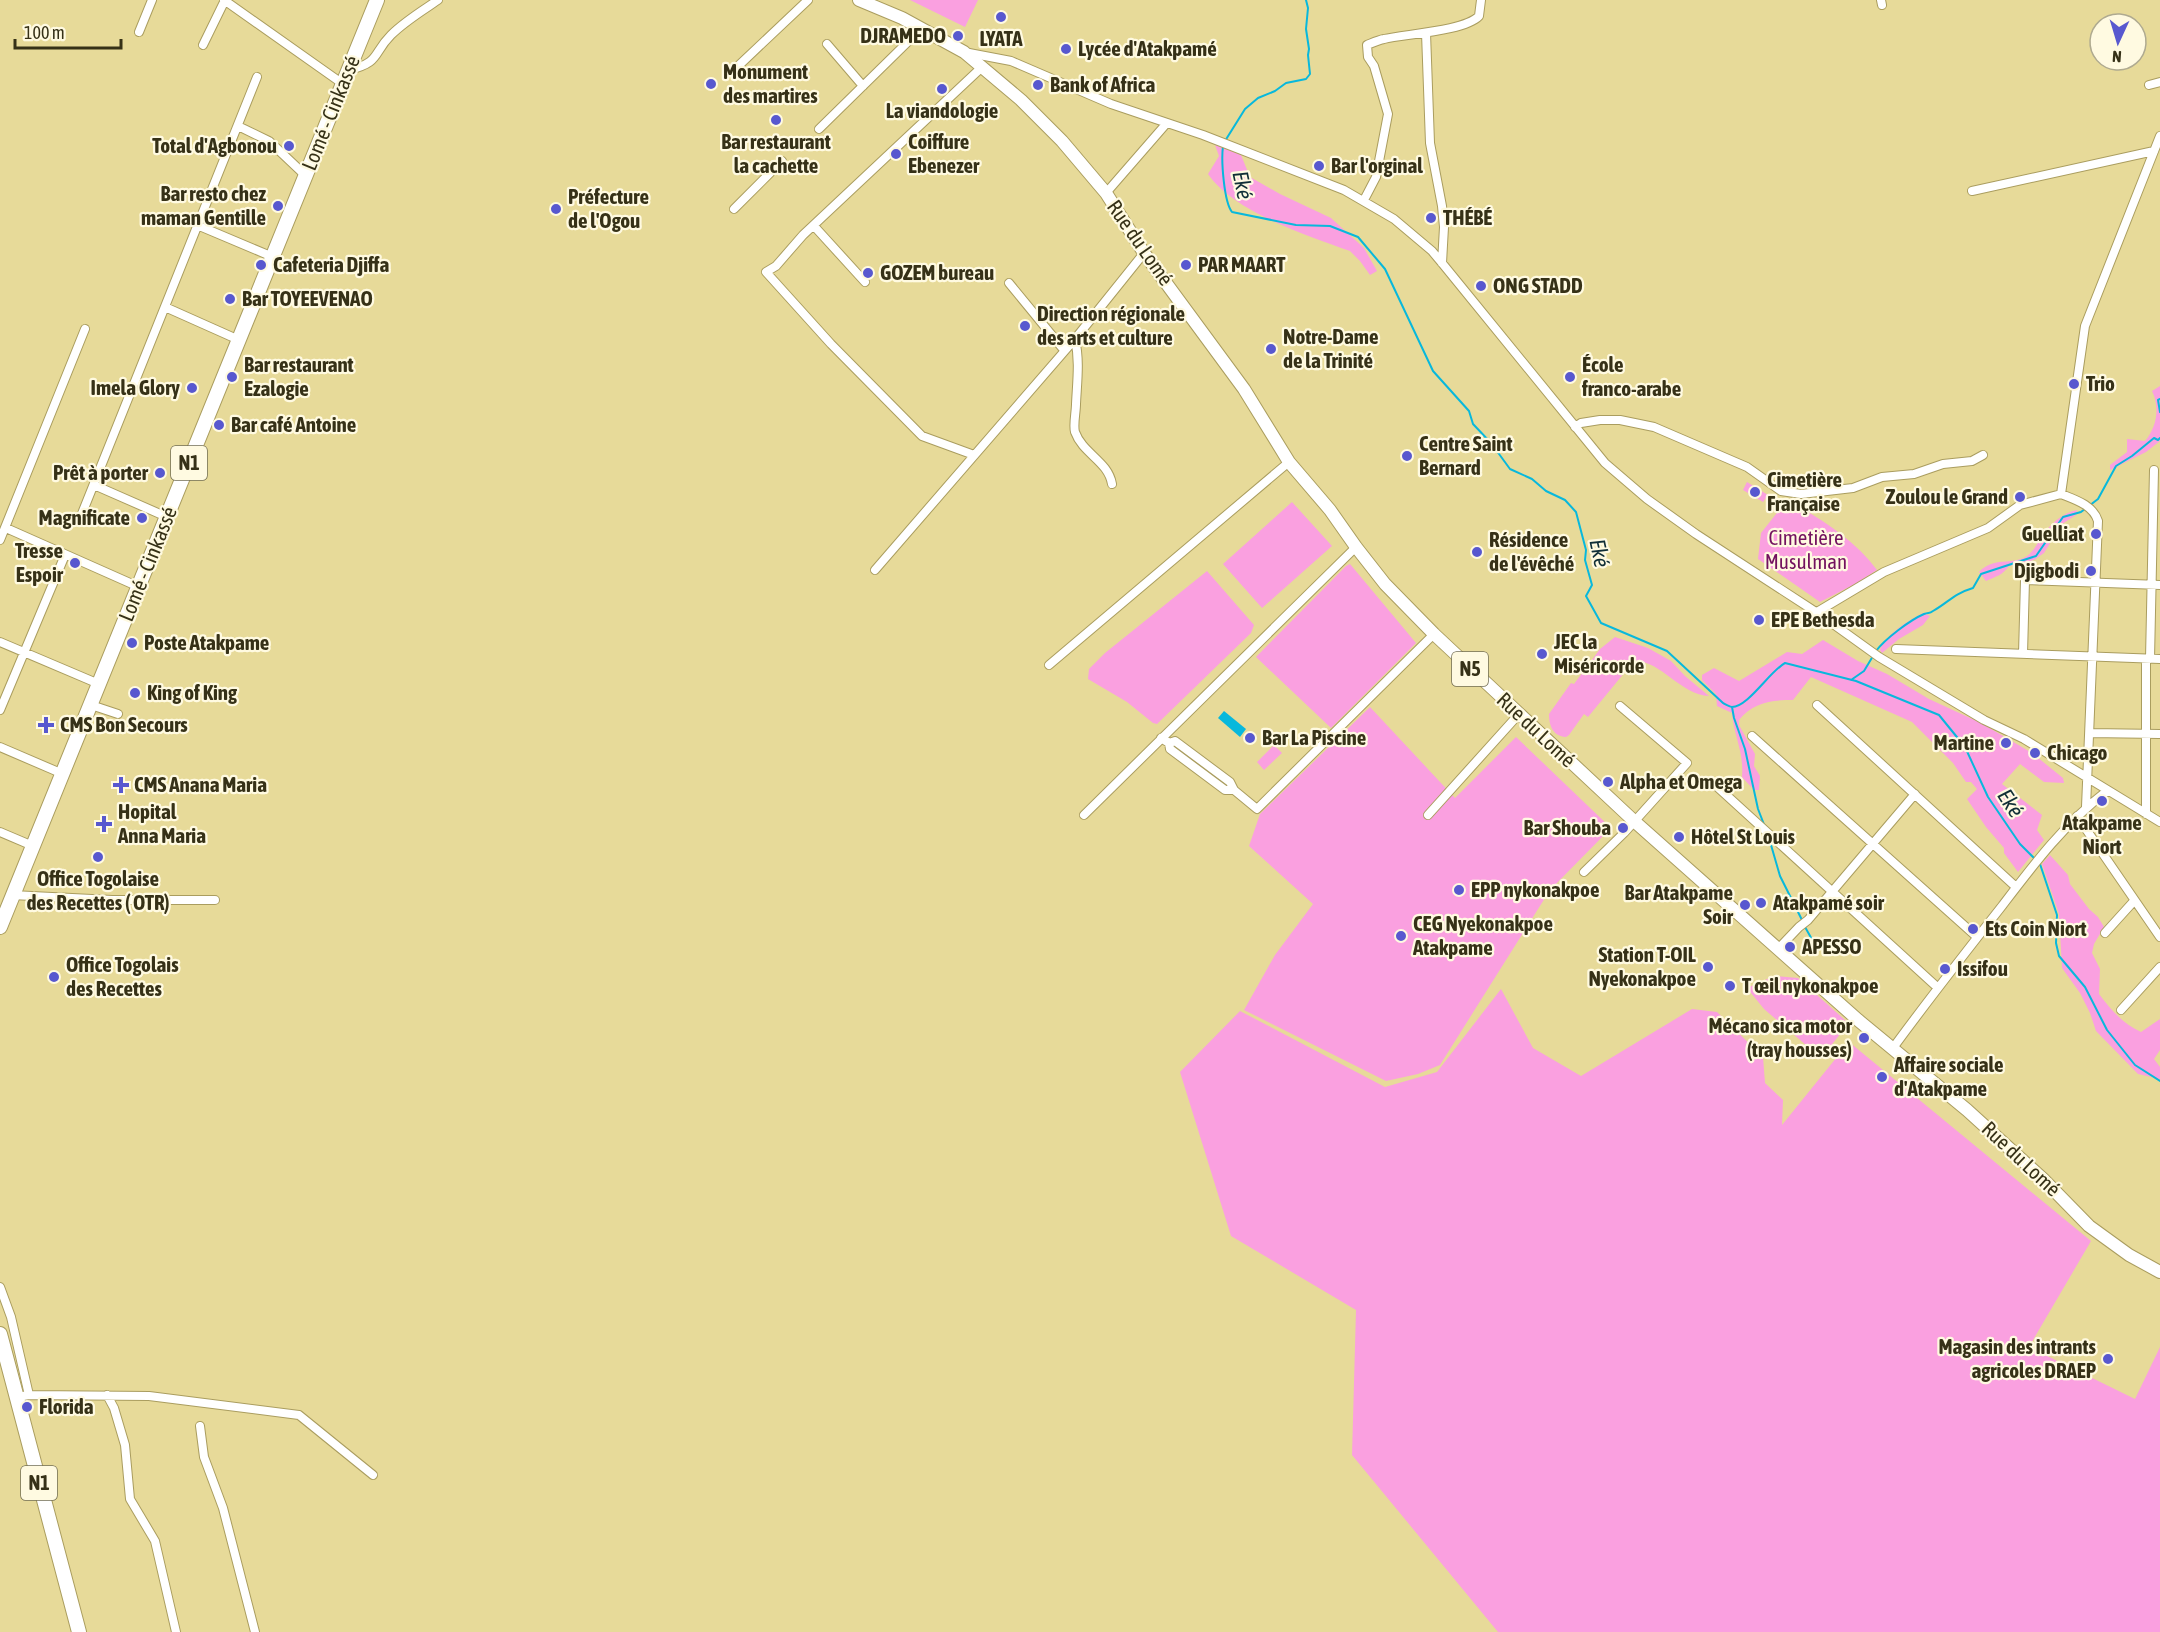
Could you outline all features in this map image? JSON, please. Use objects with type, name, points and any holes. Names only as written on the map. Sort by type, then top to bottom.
[{"type":"highway","name":"Lomé - Cinkassé","points":[[0,927],[377,0]]},
{"type":"highway","name":"N1","points":[[0,1334],[23,1396],[80,1632]]},
{"type":"main road","name":"Rue du Lomé","points":[[859,0],[902,18],[964,52],[1041,118],[1062,141],[1106,193],[1144,253],[1244,389],[1289,462],[1395,596],[1635,821],[1858,1020],[1967,1110],[2043,1179],[2089,1226],[2128,1255],[2160,1272]]},
{"type":"street","points":[[139,32],[152,0]]},
{"type":"street","points":[[203,45],[224,0],[343,84]]},
{"type":"street","points":[[349,69],[370,63],[390,36],[406,21],[438,0]]},
{"type":"street","points":[[735,69],[808,0]]},
{"type":"street","points":[[1364,200],[1376,177],[1388,114],[1374,66],[1368,57],[1367,45],[1383,39],[1426,33],[1476,20],[1481,11],[1481,0]]},
{"type":"street","points":[[819,129],[922,28]]},
{"type":"street","points":[[1426,33],[1430,143],[1444,227],[1442,263]]},
{"type":"street","points":[[826,44],[863,86]]},
{"type":"street","points":[[964,52],[1011,61],[1111,104],[1219,141],[1364,200],[1408,230],[1442,263],[1605,463],[1647,499],[1879,657],[1976,716],[2024,739],[2160,822]]},
{"type":"street","points":[[974,455],[922,436],[831,344],[766,272],[776,266],[814,226],[981,68]]},
{"type":"street","points":[[81,516],[257,77]]},
{"type":"street","points":[[2149,85],[2160,82]]},
{"type":"street","points":[[1106,193],[1166,124]]},
{"type":"street","points":[[238,126],[268,141],[306,176]]},
{"type":"street","points":[[2061,494],[2085,326],[2160,136]]},
{"type":"street","points":[[1972,191],[2154,151]]},
{"type":"street","points":[[734,209],[782,162]]},
{"type":"street","points":[[197,225],[273,257]]},
{"type":"street","points":[[814,226],[865,282]]},
{"type":"street","points":[[875,570],[1075,339],[1144,253]]},
{"type":"street","points":[[1010,283],[1064,351]]},
{"type":"street","points":[[165,307],[239,340]]},
{"type":"street","points":[[0,540],[85,329]]},
{"type":"street","points":[[1075,339],[1078,354],[1075,431],[1092,455],[1104,464],[1110,474],[1112,484]]},
{"type":"street","points":[[1575,427],[1581,423],[1600,420],[1620,420],[1654,427],[1747,467],[1781,491],[1801,494],[1853,488],[1882,477],[1914,474],[1943,464],[1972,461],[1983,455]]},
{"type":"street","points":[[1049,665],[1289,462]]},
{"type":"street","points":[[2146,814],[2148,659],[2156,515],[2154,470]]},
{"type":"street","points":[[94,485],[167,517]]},
{"type":"street","points":[[1816,612],[1884,572],[1988,528],[2020,505],[2061,494],[2087,505],[2096,514],[2098,521],[2086,807]]},
{"type":"street","points":[[6,528],[139,587]]},
{"type":"street","points":[[1084,815],[1356,547]]},
{"type":"street","points":[[0,710],[65,555]]},
{"type":"street","points":[[2023,654],[2025,580],[2160,585]]},
{"type":"street","points":[[1161,738],[1169,742],[1170,749],[1225,790],[1233,790],[1257,808],[1434,634]]},
{"type":"street","points":[[0,642],[99,684]]},
{"type":"street","points":[[1896,649],[2160,659]]},
{"type":"street","points":[[91,705],[118,714]]},
{"type":"street","points":[[1817,705],[2016,887]]},
{"type":"street","points":[[1584,872],[1635,821],[1687,763],[1620,706]]},
{"type":"street","points":[[1428,816],[1519,714]]},
{"type":"street","points":[[2090,733],[2160,735]]},
{"type":"street","points":[[1752,736],[1977,937]]},
{"type":"street","points":[[0,747],[63,774]]},
{"type":"street","points":[[1713,783],[1937,987]]},
{"type":"street","points":[[1893,1048],[1937,987],[2041,854],[2086,807],[2108,791]]},
{"type":"street","points":[[1779,948],[1808,920],[1915,794]]},
{"type":"street","points":[[2077,816],[2160,937]]},
{"type":"street","points":[[0,832],[33,846]]},
{"type":"street","points":[[12,895],[112,900],[215,900]]},
{"type":"street","points":[[2105,933],[2134,901]]},
{"type":"street","points":[[2121,1010],[2160,967]]},
{"type":"street","points":[[0,1287],[11,1317],[23,1396],[149,1396],[299,1415],[373,1476]]},
{"type":"street","points":[[107,1395],[114,1408],[125,1445],[130,1499],[155,1541],[176,1632]]},
{"type":"street","points":[[200,1426],[204,1457],[223,1508],[255,1632]]},
{"type":"green space","points":[[910,0],[978,0],[965,27]]},
{"type":"green space","points":[[1215,145],[1241,155],[1250,177],[1331,218],[1364,248],[1377,271],[1370,275],[1350,251],[1272,221],[1235,200],[1208,174],[1219,156]]},
{"type":"green space","points":[[2160,386],[2160,441],[2146,452],[2110,470],[2110,465],[2127,452],[2127,439],[2145,441],[2152,430],[2156,417],[2156,404],[2152,391]]},
{"type":"green space","points":[[1747,482],[1768,495],[1763,502],[1743,490]]},
{"type":"green space","name":"Cimetière Musulman","points":[[1787,500],[1847,539],[1877,570],[1820,602],[1758,559],[1761,533]]},
{"type":"green space","points":[[1292,502],[1332,546],[1262,608],[1223,564]]},
{"type":"green space","points":[[2077,510],[2076,515],[2062,524],[2044,553],[2034,560],[2009,566],[2001,574],[1986,581],[1979,572],[1991,564],[2027,556],[2052,524],[2066,514]]},
{"type":"green space","points":[[1350,564],[1416,643],[1331,728],[1256,657]]},
{"type":"green space","points":[[1207,571],[1254,625],[1251,633],[1157,724],[1153,723],[1127,702],[1088,679],[1089,669],[1105,653]]},
{"type":"green space","points":[[1923,613],[1930,616],[1923,625],[1899,639],[1882,653],[1880,650],[1883,644],[1892,634]]},
{"type":"green space","points":[[1615,637],[1648,648],[1671,661],[1709,696],[1689,690],[1652,665],[1634,661],[1588,717],[1584,714],[1566,737],[1558,735],[1551,726],[1549,714],[1571,683],[1574,684],[1600,649]]},
{"type":"green space","points":[[1823,640],[1929,699],[1981,723],[2032,753],[2063,778],[2064,783],[2044,782],[2020,764],[2002,784],[2042,815],[2037,830],[2044,840],[2018,872],[2004,853],[2004,848],[1967,799],[1977,789],[1971,782],[1966,782],[1953,763],[1912,722],[1811,677],[1793,700],[1757,706],[1739,720],[1739,725],[1755,754],[1754,766],[1760,776],[1759,790],[1754,790],[1742,777],[1742,759],[1732,713],[1717,706],[1716,694],[1702,680],[1702,675],[1714,668],[1739,681],[1787,652],[1802,654]]},
{"type":"green space","points":[[1370,707],[1455,798],[1516,737],[1611,828],[1550,890],[1440,1065],[1418,1074],[1386,1081],[1244,1010],[1275,955],[1313,904],[1249,846],[1260,814]]},
{"type":"green space","points":[[1274,745],[1282,753],[1264,770],[1257,762]]},
{"type":"green space","points":[[2050,855],[2068,875],[2070,884],[2104,927],[2094,944],[2092,953],[2100,969],[2099,994],[2117,1016],[2141,1032],[2160,1019],[2160,1050],[2154,1059],[2160,1067],[2160,1079],[2138,1074],[2096,1031],[2080,993],[2062,968],[2059,914],[2042,864]]},
{"type":"green space","points":[[1774,976],[1798,978],[1846,1021],[1845,1028],[1821,1058],[1764,1009],[1747,988]]},
{"type":"green space","points":[[1501,989],[1533,1048],[1581,1076],[1692,1009],[1717,1012],[1763,1057],[1765,1083],[1783,1100],[1782,1125],[1849,1042],[2091,1241],[2029,1347],[2135,1399],[2160,1347],[2160,1632],[1498,1632],[1352,1455],[1356,1310],[1231,1236],[1180,1072],[1240,1011],[1385,1087],[1437,1072]]},
{"type":"water","points":[[1224,711],[1246,729],[1240,737],[1218,718]]},
{"type":"waterway","name":"Eké","points":[[1225,141],[1245,109],[1258,98],[1275,91],[1286,83],[1306,79],[1310,74],[1306,0]]},
{"type":"waterway","name":"Eké","points":[[1223,146],[1224,181],[1227,200],[1232,212],[1296,225],[1330,226],[1358,237],[1385,269],[1433,371],[1469,411],[1473,424],[1491,443],[1510,469],[1532,479],[1546,491],[1565,500],[1576,512],[1592,585],[1586,596],[1601,623],[1667,651],[1723,703],[1731,707],[1745,701],[1785,663],[1856,681],[1939,715],[1965,747],[1988,797],[2020,844],[2040,864],[2057,915],[2056,943],[2059,956],[2085,987],[2107,1030],[2135,1065],[2160,1081]]},
{"type":"waterway","points":[[2160,399],[2158,400],[2160,412]]},
{"type":"waterway","points":[[1876,651],[1891,636],[1912,621],[1973,588],[1981,574],[2036,556],[2063,517],[2081,512],[2098,499],[2116,466],[2154,438],[2158,440],[2160,438]]},
{"type":"waterway","points":[[1851,680],[1864,671],[1873,656]]},
{"type":"waterway","points":[[1732,707],[1745,749],[1758,809],[1765,827]]},
{"type":"waterway","points":[[1769,838],[1780,876],[1803,922]]},
{"type":"waterway","points":[[1805,927],[1818,950]]},
{"type":"place","name":"LYATA","points":[[1001,17]]},
{"type":"place","name":"DJRAMEDO","points":[[958,36]]},
{"type":"place","name":"Lycée d'Atakpamé","points":[[1066,49]]},
{"type":"place","name":"Monument des martires","points":[[711,84]]},
{"type":"place","name":"Bank of Africa","points":[[1038,85]]},
{"type":"place","name":"La viandologie","points":[[942,89]]},
{"type":"place","name":"Bar restaurant la cachette","points":[[776,120]]},
{"type":"place","name":"Total d'Agbonou","points":[[289,146]]},
{"type":"place","name":"Coiffure Ebenezer","points":[[896,154]]},
{"type":"place","name":"Bar l'orginal","points":[[1319,166]]},
{"type":"place","name":"Bar resto chez maman Gentille","points":[[278,206]]},
{"type":"place","name":"Préfecture de l'Ogou","points":[[556,209]]},
{"type":"place","name":"THÉBÉ","points":[[1431,218]]},
{"type":"place","name":"Cafeteria Djiffa","points":[[261,265]]},
{"type":"place","name":"PAR MAART","points":[[1186,265]]},
{"type":"place","name":"GOZEM bureau","points":[[868,273]]},
{"type":"place","name":"ONG STADD","points":[[1481,286]]},
{"type":"place","name":"Bar TOYEEVENAO","points":[[230,299]]},
{"type":"place","name":"Direction régionale des arts et culture","points":[[1025,326]]},
{"type":"place","name":"Notre-Dame de la Trinité","points":[[1271,349]]},
{"type":"place","name":"Bar restaurant Ezalogie","points":[[232,377]]},
{"type":"place","name":"École franco-arabe","points":[[1570,377]]},
{"type":"place","name":"Trio","points":[[2074,384]]},
{"type":"place","name":"Imela Glory","points":[[192,388]]},
{"type":"place","name":"Bar café Antoine","points":[[219,425]]},
{"type":"place","name":"Centre Saint Bernard","points":[[1407,456]]},
{"type":"place","name":"Prêt à porter","points":[[160,473]]},
{"type":"place","name":"Cimetière Française","points":[[1755,492]]},
{"type":"place","name":"Zoulou le Grand","points":[[2020,497]]},
{"type":"place","name":"Magnificate","points":[[142,518]]},
{"type":"place","name":"Guelliat","points":[[2096,534]]},
{"type":"place","name":"Résidence de l'évêché","points":[[1477,552]]},
{"type":"place","name":"Tresse Espoir","points":[[75,563]]},
{"type":"place","name":"Djigbodi","points":[[2091,571]]},
{"type":"place","name":"EPE Bethesda","points":[[1759,620]]},
{"type":"place","name":"Poste Atakpame","points":[[132,643]]},
{"type":"place","name":"JEC la Miséricorde","points":[[1542,654]]},
{"type":"place","name":"King of King","points":[[135,693]]},
{"type":"place","name":"CMS Bon Secours","points":[[46,725]]},
{"type":"place","name":"Bar La Piscine","points":[[1250,738]]},
{"type":"place","name":"Martine","points":[[2006,743]]},
{"type":"place","name":"Chicago","points":[[2035,753]]},
{"type":"place","name":"Alpha et Omega","points":[[1608,782]]},
{"type":"place","name":"CMS Anana Maria","points":[[121,785]]},
{"type":"place","name":"Atakpame Niort","points":[[2102,801]]},
{"type":"place","name":"Hopital Anna Maria","points":[[104,824]]},
{"type":"place","name":"Bar Shouba","points":[[1623,828]]},
{"type":"place","name":"Hôtel St Louis","points":[[1679,837]]},
{"type":"place","name":"Office Togolaise des Recettes ( OTR)","points":[[98,857]]},
{"type":"place","name":"EPP nykonakpoe","points":[[1459,890]]},
{"type":"place","name":"Atakpamé soir","points":[[1761,903]]},
{"type":"place","name":"Bar Atakpame Soir","points":[[1745,905]]},
{"type":"place","name":"Ets Coin Niort","points":[[1973,929]]},
{"type":"place","name":"CEG Nyekonakpoe Atakpame","points":[[1401,936]]},
{"type":"place","name":"APESSO","points":[[1790,947]]},
{"type":"place","name":"Station T-OIL Nyekonakpoe","points":[[1708,967]]},
{"type":"place","name":"Issifou","points":[[1945,969]]},
{"type":"place","name":"Office Togolais des Recettes","points":[[54,977]]},
{"type":"place","name":"T œil nykonakpoe","points":[[1730,986]]},
{"type":"place","name":"Mécano sica motor (tray housses)","points":[[1864,1038]]},
{"type":"place","name":"Affaire sociale d'Atakpame","points":[[1882,1077]]},
{"type":"place","name":"Magasin des intrants agricoles DRAEP","points":[[2108,1359]]},
{"type":"place","name":"Florida","points":[[27,1407]]}]
